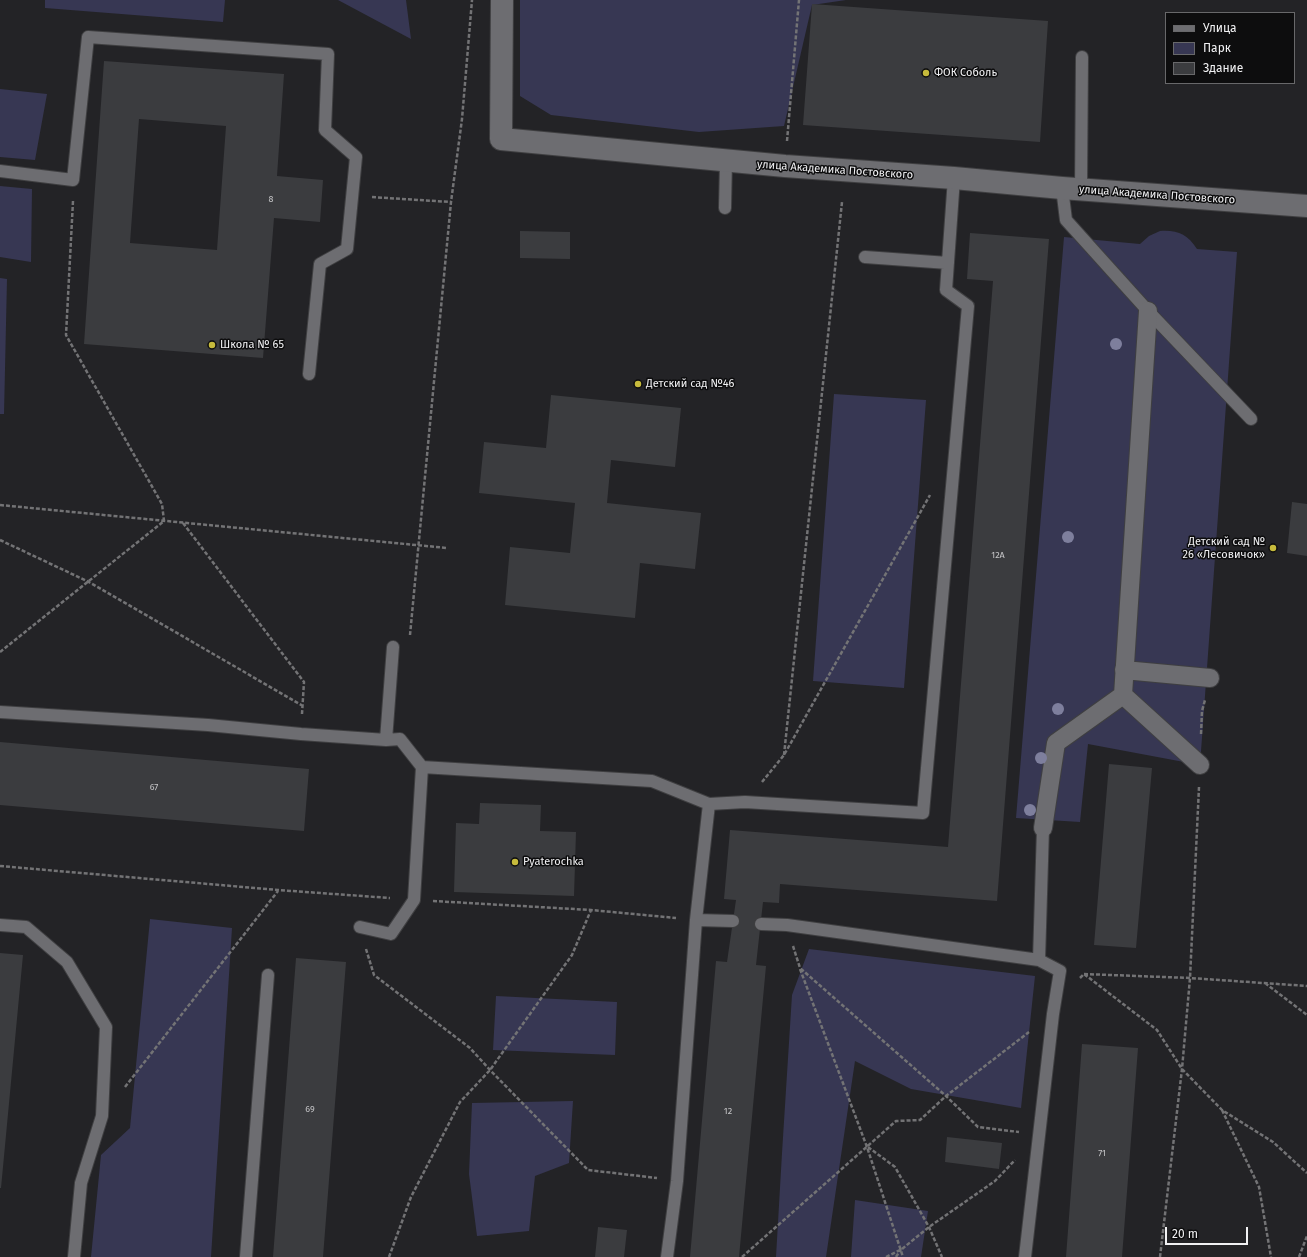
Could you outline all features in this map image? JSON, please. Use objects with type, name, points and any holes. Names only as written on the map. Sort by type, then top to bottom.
[{"type":"street","name":"улица Академика Постовского","points":[[502,0],[501,139],[785,166],[1307,206]]},
{"type":"street","points":[[1123,695],[1148,311]]},
{"type":"street","points":[[1124,670],[1210,678]]},
{"type":"street","points":[[1123,695],[1200,765]]},
{"type":"street","points":[[1043,828],[1056,743],[1123,695]]},
{"type":"lane","points":[[0,171],[73,180],[88,37],[328,54],[325,130],[356,157],[347,249],[320,264],[309,374]]},
{"type":"lane","points":[[1082,57],[1071,189],[1066,220],[1148,311],[1251,419]]},
{"type":"lane","points":[[725,208],[726,161]]},
{"type":"lane","points":[[422,767],[652,781],[708,804],[744,802],[923,813],[968,306],[946,290],[954,178]]},
{"type":"lane","points":[[865,257],[948,263]]},
{"type":"lane","points":[[386,740],[393,647]]},
{"type":"lane","points":[[0,712],[208,725],[386,740],[400,739],[422,767],[414,900],[391,934],[360,927]]},
{"type":"lane","points":[[667,1257],[677,1181],[696,920],[708,804]]},
{"type":"lane","points":[[1039,960],[1043,828]]},
{"type":"lane","points":[[696,920],[733,921]]},
{"type":"lane","points":[[761,924],[787,925],[1039,960],[1060,971],[1053,1014],[1026,1257]]},
{"type":"lane","points":[[0,925],[26,927],[67,962],[106,1027],[102,1116],[81,1183],[74,1257]]},
{"type":"lane","points":[[246,1257],[268,975]]},
{"type":"path","points":[[410,639],[451,202],[462,120],[472,0]]},
{"type":"path","points":[[785,166],[799,0]]},
{"type":"path","points":[[73,180],[66,335],[162,504],[164,521]]},
{"type":"path","points":[[352,196],[451,202]]},
{"type":"path","points":[[784,755],[842,202]]},
{"type":"path","points":[[744,802],[784,755],[932,491]]},
{"type":"path","points":[[0,505],[447,548]]},
{"type":"path","points":[[0,652],[164,521]]},
{"type":"path","points":[[183,523],[304,682],[301,734]]},
{"type":"path","points":[[0,540],[88,582],[303,706]]},
{"type":"path","points":[[1160,1257],[1182,1069],[1190,978],[1202,711],[1210,678]]},
{"type":"path","points":[[0,866],[278,890],[414,900],[591,910],[696,920]]},
{"type":"path","points":[[102,1116],[278,890]]},
{"type":"path","points":[[389,1257],[411,1197],[460,1102],[490,1070],[572,955],[591,910]]},
{"type":"path","points":[[787,925],[800,968],[867,1147],[902,1249],[903,1257]]},
{"type":"path","points":[[360,927],[374,975],[470,1048],[588,1170],[677,1181]]},
{"type":"path","points":[[800,968],[946,1096],[978,1127],[1040,1135]]},
{"type":"path","points":[[1060,971],[1084,974],[1190,978],[1307,986]]},
{"type":"path","points":[[1079,980],[1084,974]]},
{"type":"path","points":[[1084,974],[1157,1030],[1182,1069],[1222,1110],[1273,1142],[1307,1173]]},
{"type":"path","points":[[1264,983],[1307,1015]]},
{"type":"path","points":[[742,1257],[896,1121],[920,1120],[946,1096],[1053,1014]]},
{"type":"path","points":[[1222,1110],[1259,1187],[1271,1257]]},
{"type":"path","points":[[886,1257],[902,1249],[929,1227],[994,1181],[1040,1135]]},
{"type":"path","points":[[867,1147],[895,1167],[929,1227],[942,1257]]},
{"type":"path","points":[[1299,1257],[1307,1236]]},
{"type":"path","points":[[896,1257],[902,1249]]},
{"type":"green space","points":[[45,0],[225,0],[223,22],[45,8]]},
{"type":"green space","points":[[338,0],[406,0],[411,39]]},
{"type":"green space","points":[[520,0],[846,0],[812,5],[784,126],[699,132],[551,115],[520,96]]},
{"type":"green space","points":[[0,89],[47,94],[35,160],[0,157]]},
{"type":"green space","points":[[0,186],[32,189],[31,262],[0,257]]},
{"type":"green space","points":[[1160,231],[1172,231],[1182,234],[1190,240],[1197,249],[1237,252],[1200,765],[1088,744],[1080,822],[1016,818],[1064,237],[1140,244],[1149,236]]},
{"type":"green space","points":[[0,278],[7,279],[4,414],[0,414]]},
{"type":"green space","points":[[834,394],[926,400],[904,688],[813,681]]},
{"type":"green space","points":[[150,919],[232,928],[211,1257],[91,1257],[101,1155],[130,1128]]},
{"type":"green space","points":[[809,949],[1035,976],[1021,1108],[911,1089],[855,1061],[826,1257],[776,1257],[792,995]]},
{"type":"green space","points":[[496,996],[617,1002],[615,1055],[493,1050]]},
{"type":"green space","points":[[573,1101],[569,1163],[535,1176],[529,1231],[477,1236],[469,1174],[472,1103]]},
{"type":"green space","points":[[855,1200],[928,1211],[921,1257],[851,1257]]},
{"type":"building","name":"ФОК Соболь","points":[[812,4],[1048,21],[1040,142],[803,125]]},
{"type":"building","points":[[104,61],[284,74],[277,176],[323,180],[320,222],[274,218],[263,358],[84,344]],"holes":[[[139,119],[226,126],[217,250],[130,243]]]},
{"type":"building","points":[[520,231],[570,232],[570,259],[520,258]]},
{"type":"building","points":[[970,233],[1049,239],[997,901],[780,884],[779,903],[763,902],[756,965],[766,966],[739,1257],[690,1257],[716,961],[727,962],[736,900],[724,899],[730,830],[948,847],[993,281],[967,279]]},
{"type":"building","points":[[551,395],[681,408],[675,467],[611,460],[607,503],[701,513],[695,569],[640,563],[635,618],[505,605],[510,547],[570,553],[575,503],[479,493],[484,442],[546,448]]},
{"type":"building","points":[[1292,502],[1307,504],[1307,556],[1287,553]]},
{"type":"building","points":[[0,742],[309,769],[304,831],[0,805]]},
{"type":"building","points":[[1109,764],[1152,768],[1136,948],[1094,945]]},
{"type":"building","name":"Pyaterochka","points":[[480,803],[541,805],[540,831],[576,832],[574,896],[454,892],[456,823],[479,824]]},
{"type":"building","points":[[0,953],[23,955],[1,1188],[0,1188]]},
{"type":"building","points":[[296,958],[346,962],[323,1257],[273,1257]]},
{"type":"building","points":[[1082,1044],[1138,1048],[1122,1257],[1066,1257]]},
{"type":"building","points":[[947,1137],[1002,1143],[999,1169],[945,1162]]},
{"type":"building","points":[[598,1227],[627,1230],[624,1257],[595,1257]]},
{"type":"place","name":"ФОК Соболь","points":[[926,73]]},
{"type":"place","name":"Школа № 65","points":[[212,345]]},
{"type":"place","name":"Детский сад №46","points":[[638,384]]},
{"type":"place","name":"Детский сад № 26 «Лесовичок»","points":[[1273,548]]},
{"type":"place","name":"Pyaterochka","points":[[515,862]]}]
